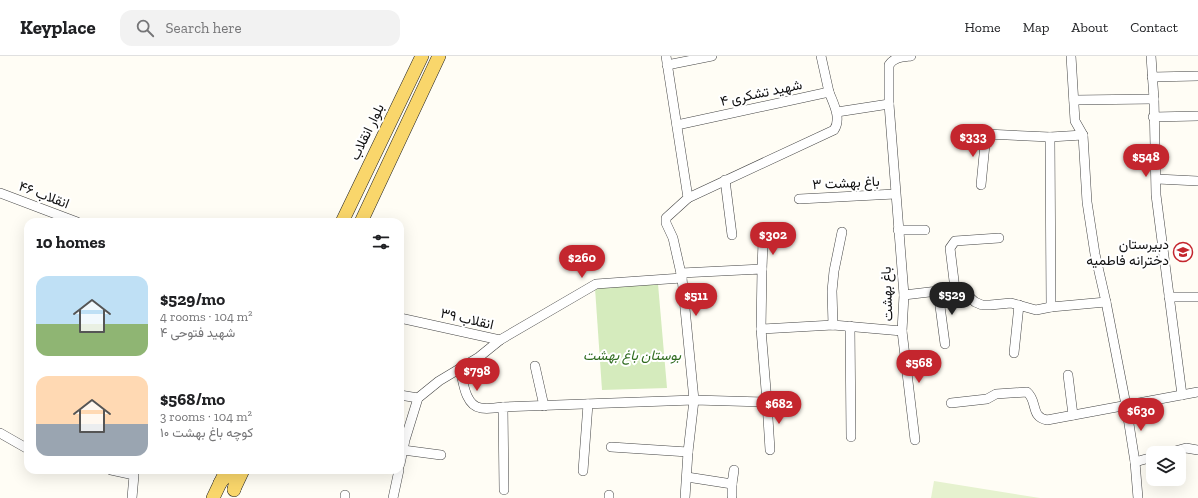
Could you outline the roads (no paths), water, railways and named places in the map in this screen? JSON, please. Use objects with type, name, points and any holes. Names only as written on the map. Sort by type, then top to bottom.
[{"type":"main road","name":"بلوار انقلاب","points":[[344,218],[422,56]]},
{"type":"main road","points":[[363,218],[439,56]]},
{"type":"main road","points":[[213,498],[224,474]]},
{"type":"main road","points":[[232,494],[241,474]]},
{"type":"main road","points":[[220,483],[225,477],[231,475],[236,480],[232,494]]},
{"type":"street","points":[[688,198],[667,61],[712,56]]},
{"type":"street","points":[[685,498],[688,452],[694,400],[681,276],[673,238],[666,223],[666,218],[688,198],[834,130],[837,112],[829,92],[821,56]]},
{"type":"street","name":"باغ بهشت","points":[[761,328],[833,325],[902,331],[904,295],[889,104],[889,65],[891,61],[897,58],[911,56]]},
{"type":"street","points":[[1071,56],[1076,121],[1083,135],[1087,202],[1095,254],[1126,406],[1135,462],[1138,498]]},
{"type":"street","points":[[1150,56],[1154,99],[1153,117],[1157,179],[1156,195],[1182,395]]},
{"type":"street","points":[[1152,77],[1198,76]]},
{"type":"street","name":"شهید تشکری ۴","points":[[677,125],[829,92]]},
{"type":"street","points":[[1074,100],[1154,99]]},
{"type":"street","points":[[837,112],[889,104]]},
{"type":"street","points":[[1153,117],[1198,116]]},
{"type":"street","points":[[981,185],[986,134],[1050,137],[1083,135]]},
{"type":"street","points":[[1050,137],[1051,307]]},
{"type":"street","points":[[1157,179],[1198,181]]},
{"type":"street","points":[[725,180],[732,235]]},
{"type":"street","name":"انقلاب ۴۶","points":[[0,193],[66,218]]},
{"type":"street","name":"باغ بهشت ۳","points":[[799,199],[895,194]]},
{"type":"street","points":[[898,230],[925,230]]},
{"type":"street","points":[[833,325],[832,291],[834,271],[842,232]]},
{"type":"street","points":[[955,289],[950,248],[952,244],[955,241],[999,238]]},
{"type":"street","points":[[763,242],[761,328],[770,450]]},
{"type":"street","name":"انقلاب ۳۹","points":[[404,319],[500,340],[596,284],[762,269]]},
{"type":"street","points":[[904,295],[955,289],[964,292],[975,302],[982,304],[990,305],[1011,302],[1036,310],[1051,307],[1106,302]]},
{"type":"street","points":[[938,291],[945,344]]},
{"type":"street","points":[[1169,297],[1198,297]]},
{"type":"street","points":[[1014,353],[1018,305]]},
{"type":"street","points":[[850,326],[851,438]]},
{"type":"street","points":[[902,331],[915,440]]},
{"type":"street","points":[[404,435],[418,398],[439,381],[479,357],[500,340]]},
{"type":"street","points":[[535,366],[544,406]]},
{"type":"street","points":[[460,368],[468,397],[473,406],[480,408],[694,400],[767,402]]},
{"type":"street","points":[[1068,375],[1073,415]]},
{"type":"street","points":[[951,403],[987,399],[996,394],[1027,392],[1032,398],[1037,414],[1042,419],[1048,420],[1198,392]]},
{"type":"street","points":[[404,396],[418,398]]},
{"type":"street","points":[[584,471],[588,404]]},
{"type":"street","points":[[503,407],[504,490]]},
{"type":"street","points":[[0,433],[24,447]]},
{"type":"street","points":[[611,447],[688,452]]},
{"type":"street","points":[[1186,448],[1198,450]]},
{"type":"street","points":[[404,450],[441,455]]},
{"type":"street","points":[[1135,462],[1146,459]]},
{"type":"street","points":[[732,496],[734,470]]},
{"type":"street","points":[[132,498],[134,474]]},
{"type":"street","points":[[398,474],[393,498],[400,498]]},
{"type":"street","points":[[687,477],[732,484]]},
{"type":"place","name":"دبیرستان دخترانه فاطمیه","points":[[1183,252]]},
{"type":"park label","name":"بوستان باغ بهشت","points":[[632,355]]}]
